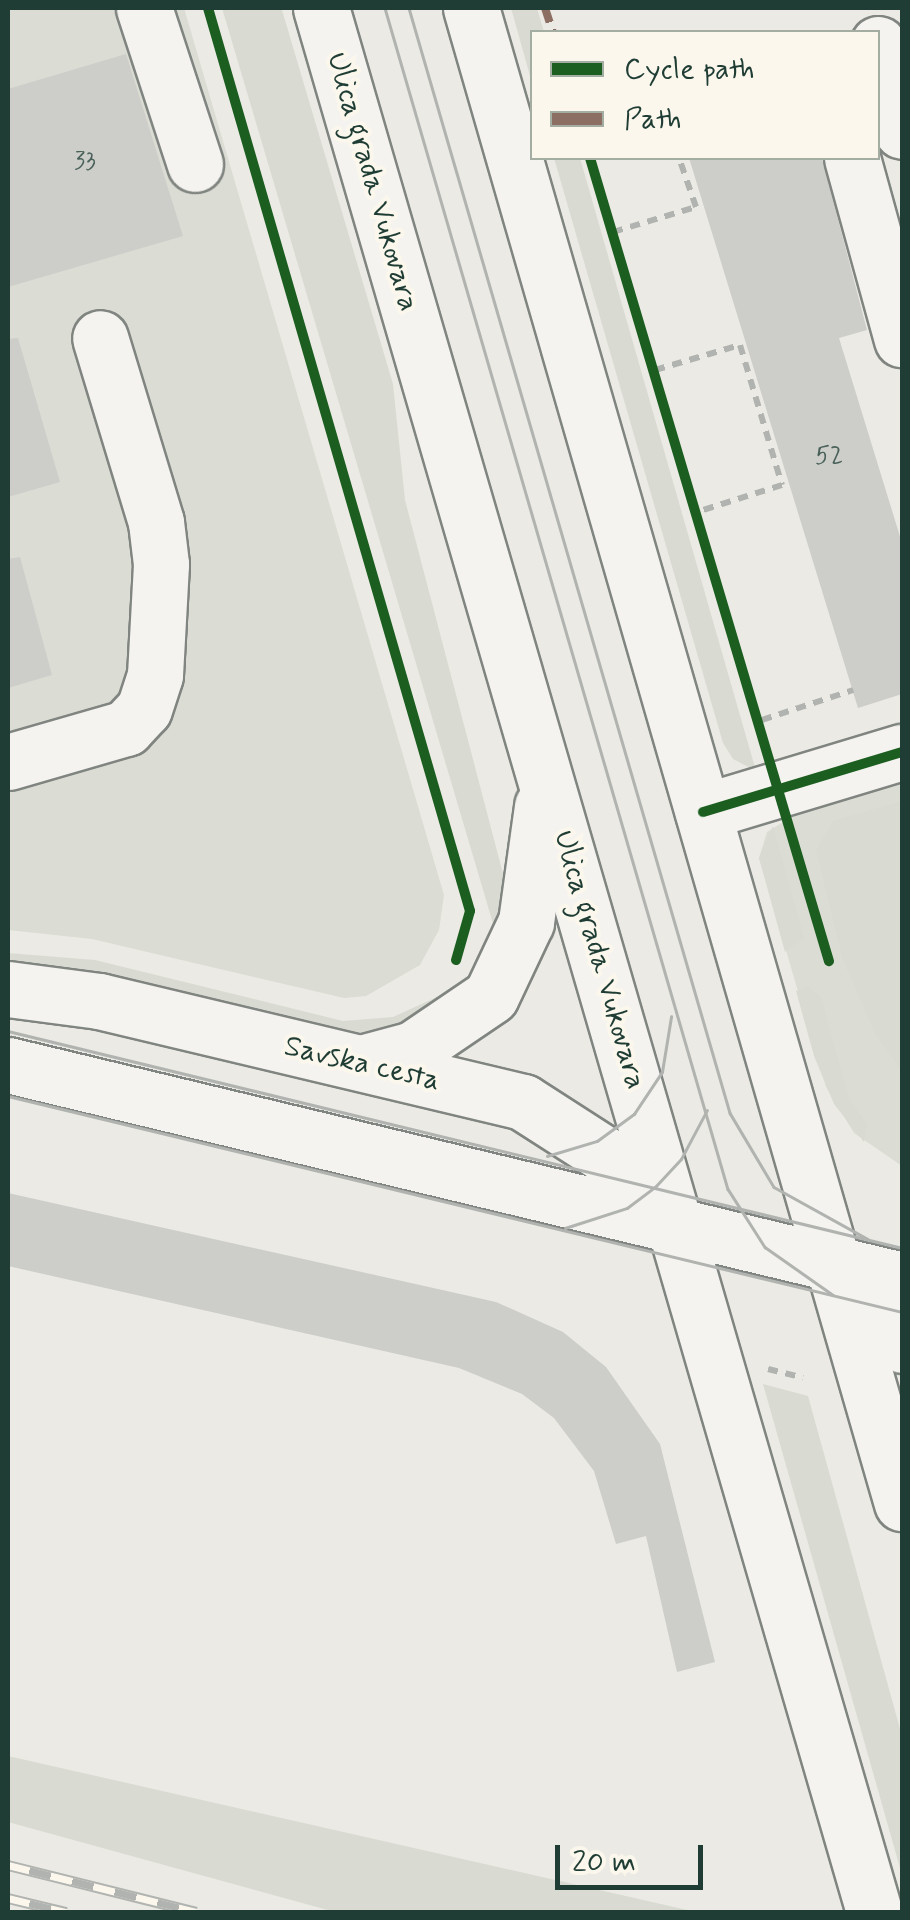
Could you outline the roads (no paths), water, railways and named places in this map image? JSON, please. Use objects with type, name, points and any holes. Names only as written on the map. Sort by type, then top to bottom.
[{"type":"main road","points":[[144,8],[195,164]]},
{"type":"main road","name":"Ulica grada Vukovara","points":[[321,8],[874,1912]]},
{"type":"main road","points":[[471,8],[902,1503]]},
{"type":"main road","points":[[880,51],[902,131]]},
{"type":"main road","points":[[853,160],[887,210],[902,338]]},
{"type":"main road","points":[[8,762],[126,728],[144,709],[154,675],[161,564],[156,522],[100,338]]},
{"type":"main road","points":[[703,812],[902,752]]},
{"type":"main road","points":[[357,1064],[413,1049],[491,996],[526,922],[543,768]]},
{"type":"main road","name":"Savska cesta","points":[[8,989],[99,1001],[502,1095],[546,1112],[604,1154],[676,1225]]},
{"type":"main road","points":[[8,1065],[902,1280]]},
{"type":"main road","points":[[833,1263],[902,1345]]},
{"type":"tram line","points":[[385,8],[728,1189],[765,1247],[833,1295]]},
{"type":"tram line","points":[[409,8],[730,1113],[774,1187],[868,1239]]},
{"type":"tram line","points":[[547,1156],[597,1141],[634,1114],[662,1072],[671,1017]]},
{"type":"tram line","points":[[8,1031],[902,1248]]},
{"type":"tram line","points":[[8,1096],[902,1312]]},
{"type":"tram line","points":[[565,1228],[627,1208],[655,1187],[681,1159],[707,1110]]},
{"type":"railway","points":[[8,1865],[196,1912]]},
{"type":"railway","points":[[8,1898],[66,1912]]}]
